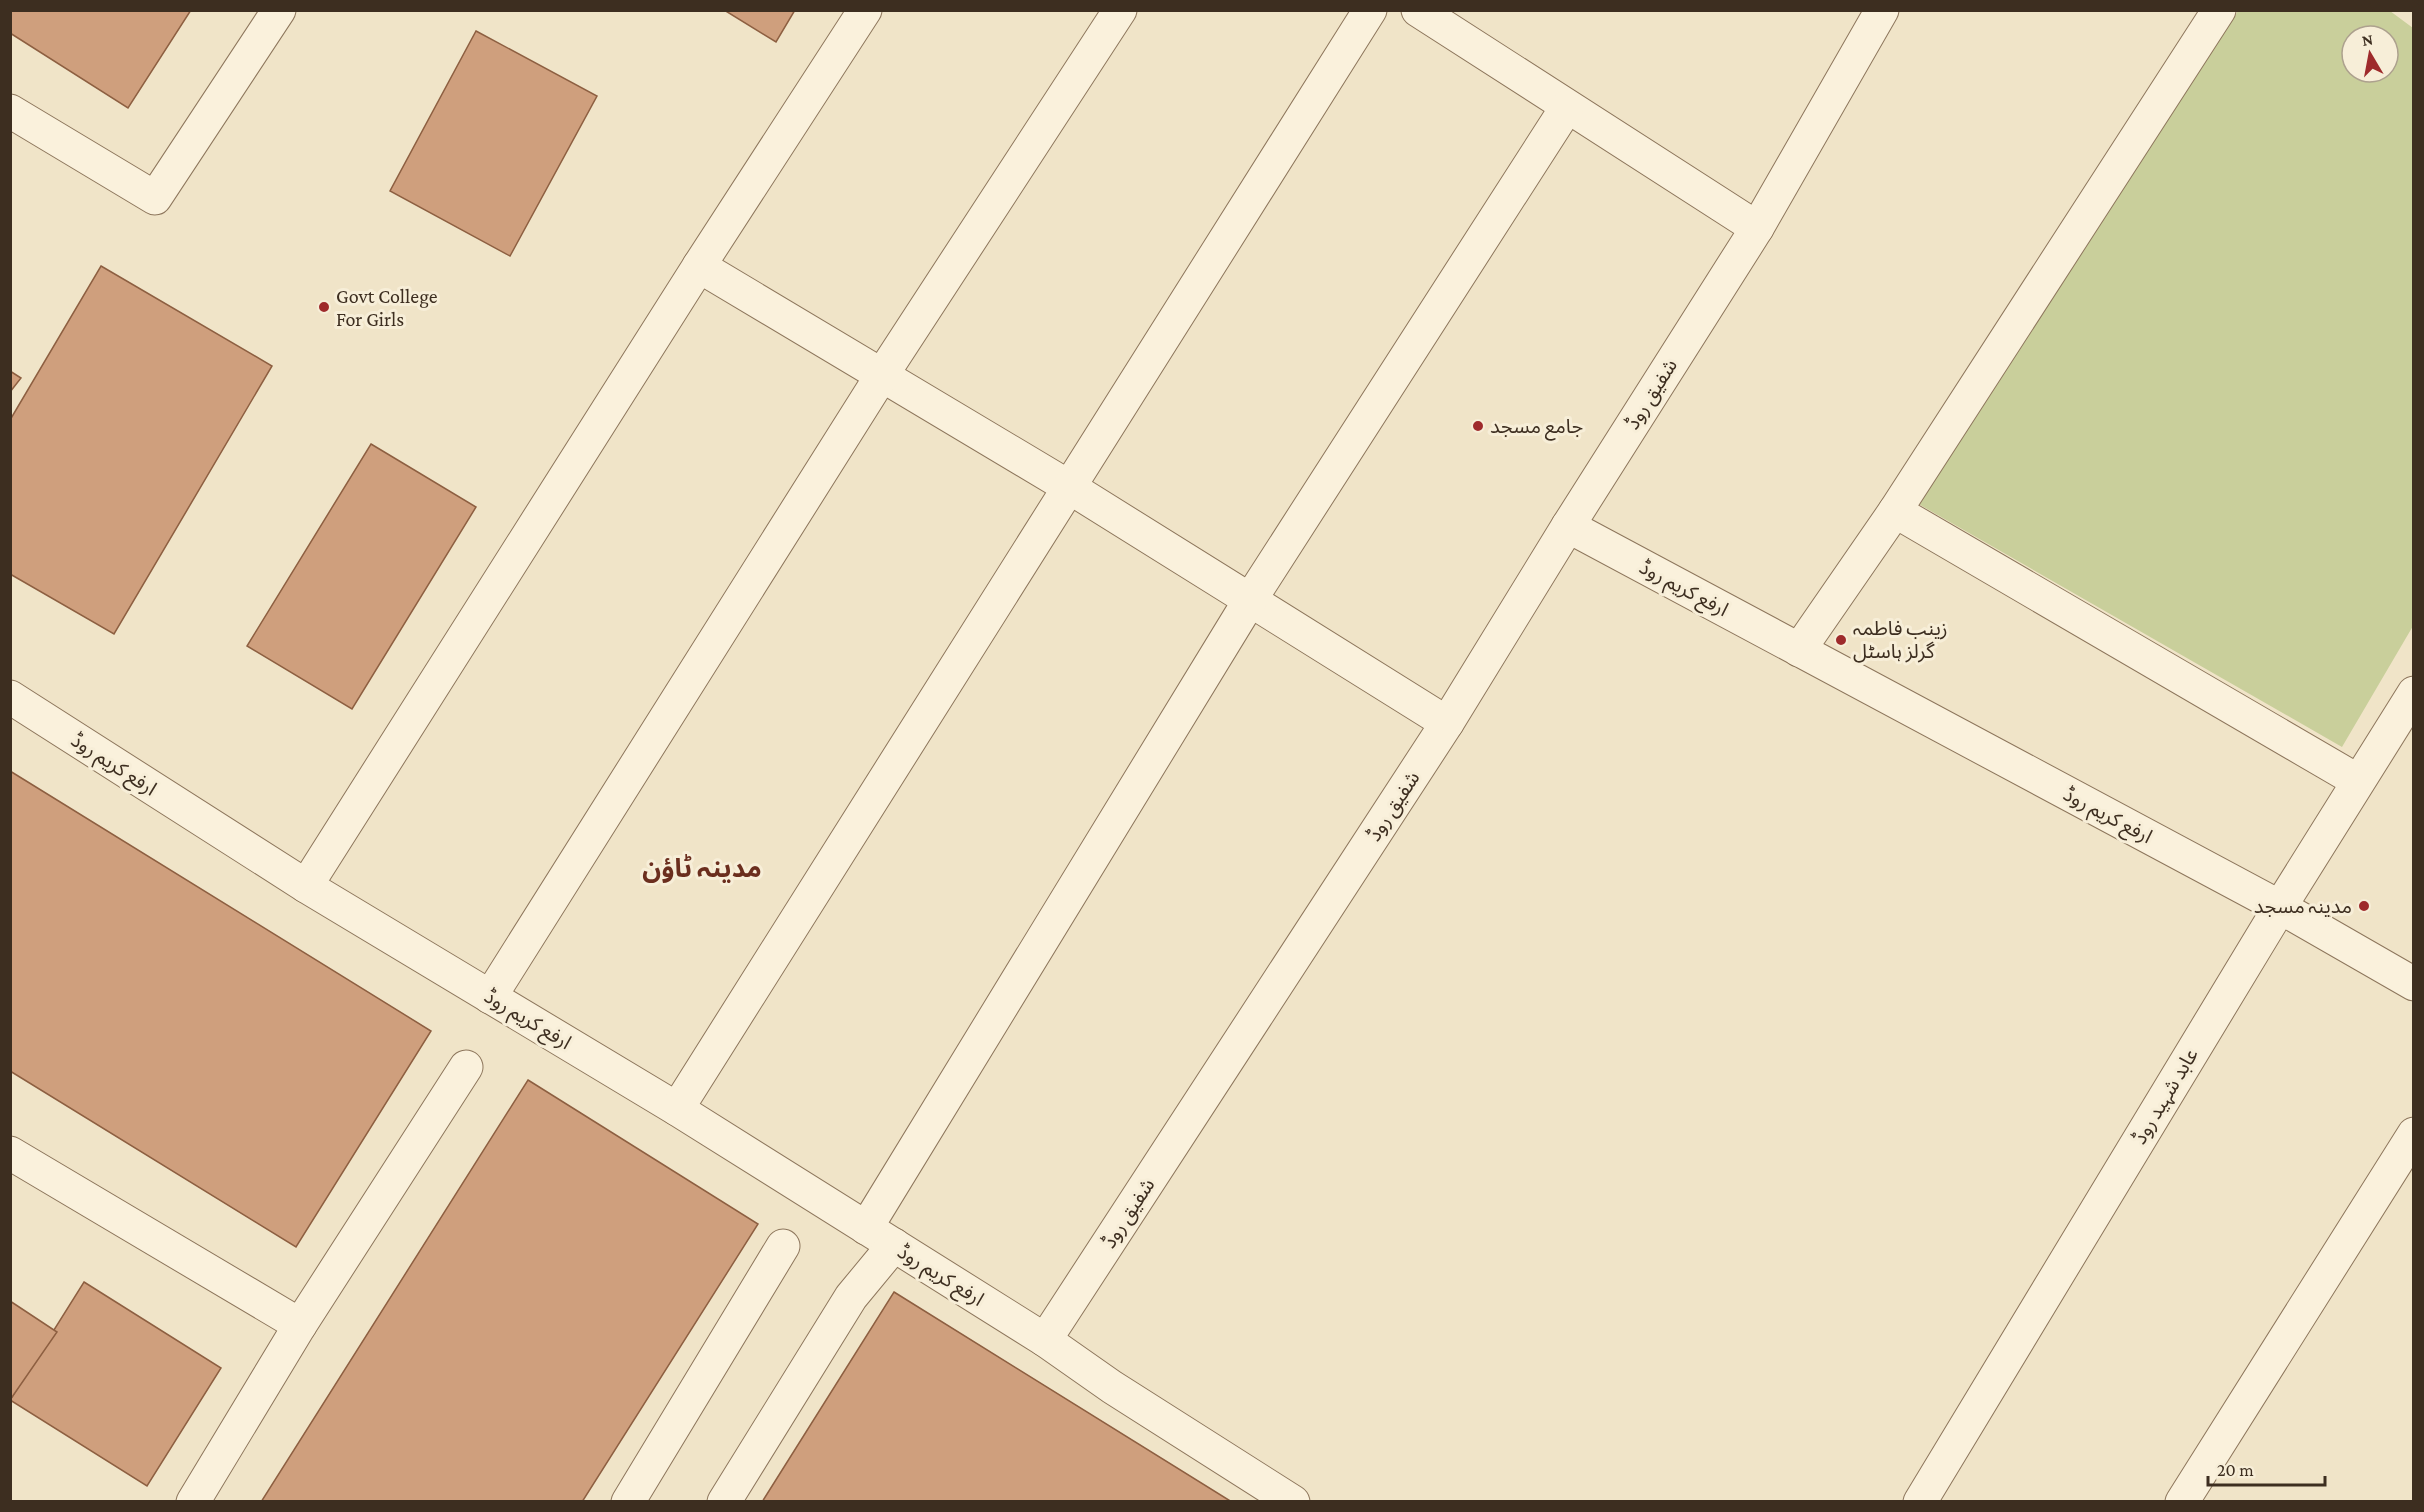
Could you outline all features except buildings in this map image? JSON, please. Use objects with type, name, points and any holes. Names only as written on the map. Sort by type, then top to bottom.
[{"type":"street","points":[[10,111],[156,198],[279,10]]},
{"type":"street","points":[[306,886],[699,266],[865,10]]},
{"type":"street","points":[[490,997],[882,375],[1120,10]]},
{"type":"street","points":[[677,1109],[1370,10]]},
{"type":"street","points":[[1418,10],[1757,228]]},
{"type":"street","name":"شفیق روڈ","points":[[1046,1340],[1447,723],[1568,526],[1757,228],[1882,10]]},
{"type":"street","points":[[1799,650],[1895,511],[2219,10]]},
{"type":"street","points":[[866,1228],[1250,600],[1567,107]]},
{"type":"street","points":[[699,266],[1069,487],[1447,723]]},
{"type":"street","points":[[1895,511],[2358,781]]},
{"type":"street","name":"ارفع کریم روڈ","points":[[1568,526],[2280,907],[2414,984]]},
{"type":"street","name":"عابد شہید روڈ","points":[[1920,1502],[2280,907],[2414,693]]},
{"type":"street","name":"ارفع کریم روڈ","points":[[10,697],[306,886],[677,1109],[1046,1340]]},
{"type":"street","points":[[193,1502],[300,1325],[466,1067]]},
{"type":"street","points":[[2182,1502],[2414,1134]]},
{"type":"street","points":[[10,1153],[300,1325]]},
{"type":"street","points":[[724,1502],[851,1297],[894,1245]]},
{"type":"street","points":[[627,1502],[783,1246]]},
{"type":"street","points":[[1046,1340],[1112,1386],[1293,1502]]},
{"type":"green space","points":[[2238,11],[2390,11],[2413,28],[2413,626],[2342,747],[1915,502]]},
{"type":"place","name":"Govt College For Girls","points":[[324,307]]},
{"type":"place","name":"جامع مسجد","points":[[1478,426]]},
{"type":"place","name":"زینب فاطمہ گرلز ہاسٹل","points":[[1841,640]]},
{"type":"place","name":"مدینہ مسجد","points":[[2364,906]]},
{"type":"district","name":"مدینہ ٹاؤن","points":[[702,868]]}]
